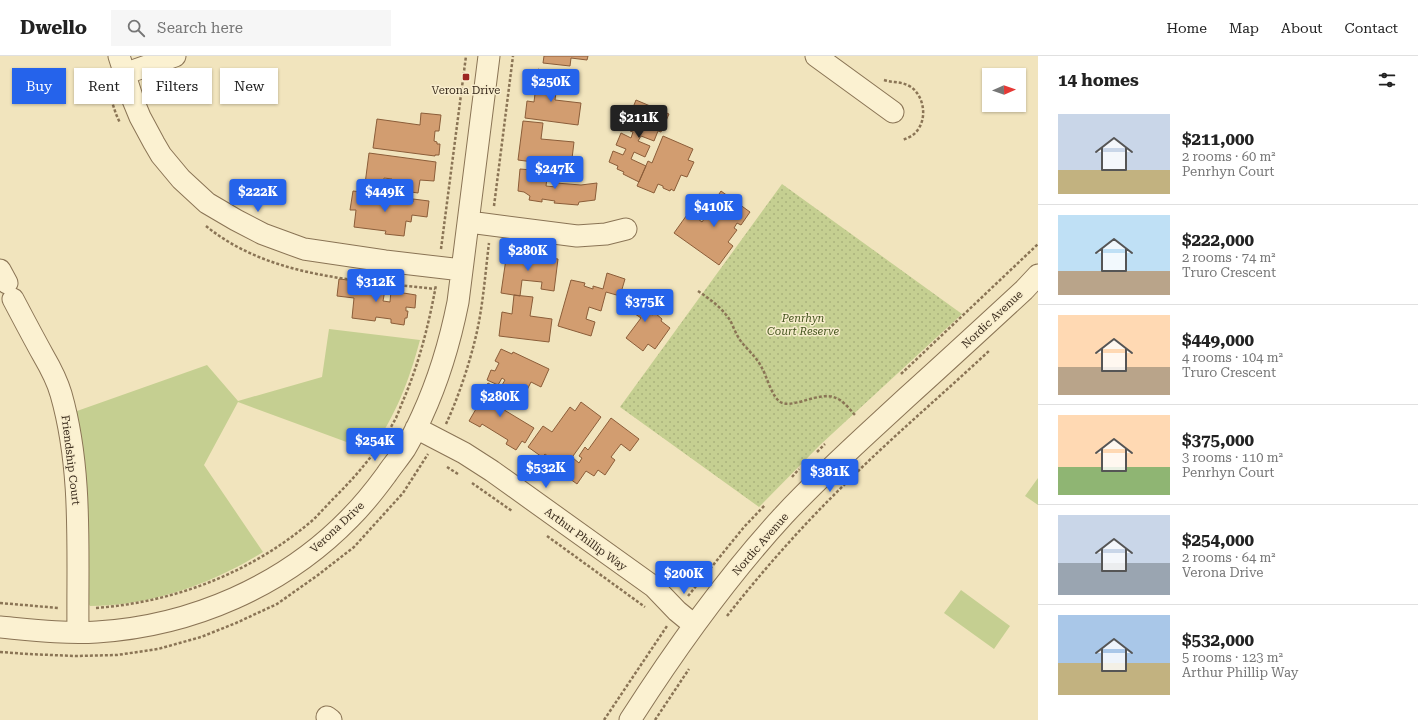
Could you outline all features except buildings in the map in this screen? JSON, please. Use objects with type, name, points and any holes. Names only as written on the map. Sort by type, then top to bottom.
[{"type":"street","points":[[175,56],[122,65],[140,117],[154,143],[181,179],[207,203],[263,234],[304,249],[385,261],[462,270]]},
{"type":"street","name":"Verona Drive","points":[[0,627],[98,632],[146,626],[196,613],[222,604],[252,590],[290,568],[321,545],[350,519],[365,502],[405,449],[436,383],[446,356],[453,328],[469,222],[489,56]]},
{"type":"street","points":[[816,56],[893,112]]},
{"type":"street","points":[[469,222],[577,236],[606,234],[626,229]]},
{"type":"street","name":"Nordic Avenue","points":[[630,720],[699,619],[758,545],[809,490],[878,424],[1024,290],[1038,275]]},
{"type":"street","name":"Friendship Court","points":[[7,284],[52,371],[61,392],[73,451],[78,491],[78,632]]},
{"type":"street","name":"Arthur Phillip Way","points":[[416,428],[464,453],[492,471],[699,619]]},
{"type":"path","points":[[0,603],[78,609],[138,603],[181,593],[217,579],[253,562],[287,540],[314,518],[345,488],[370,458],[396,418],[415,373],[428,324],[438,267],[466,56]]},
{"type":"path","points":[[0,652],[75,656],[117,654],[158,649],[201,637],[236,624],[270,607],[318,575],[354,547],[403,493],[438,439],[448,418],[462,382],[475,340],[482,302],[513,56]]},
{"type":"path","points":[[901,374],[1038,244]]},
{"type":"path","points":[[698,291],[722,310],[730,320],[735,333],[754,355],[762,368],[775,396],[779,401],[793,403],[827,396],[836,398],[856,416],[862,411]]},
{"type":"path","points":[[727,617],[760,575],[830,498],[992,348]]},
{"type":"path","points":[[446,467],[464,477]]},
{"type":"path","points":[[470,482],[514,512]]},
{"type":"path","points":[[545,535],[646,608]]},
{"type":"path","points":[[655,720],[690,667]]},
{"type":"green space","name":"Penrhyn Court Reserve","points":[[782,184],[962,314],[820,445],[759,507],[620,407]]},
{"type":"green space","points":[[329,329],[420,340],[411,370],[395,411],[371,451],[238,402],[204,465],[263,552],[223,574],[180,591],[135,602],[90,606],[88,603],[77,411],[207,365],[238,401],[322,377]]},
{"type":"green space","points":[[1038,478],[1038,505],[1025,496]]},
{"type":"green space","points":[[961,590],[1010,626],[994,649],[944,613]]},
{"type":"place","name":"Verona Drive","points":[[466,77]]}]
